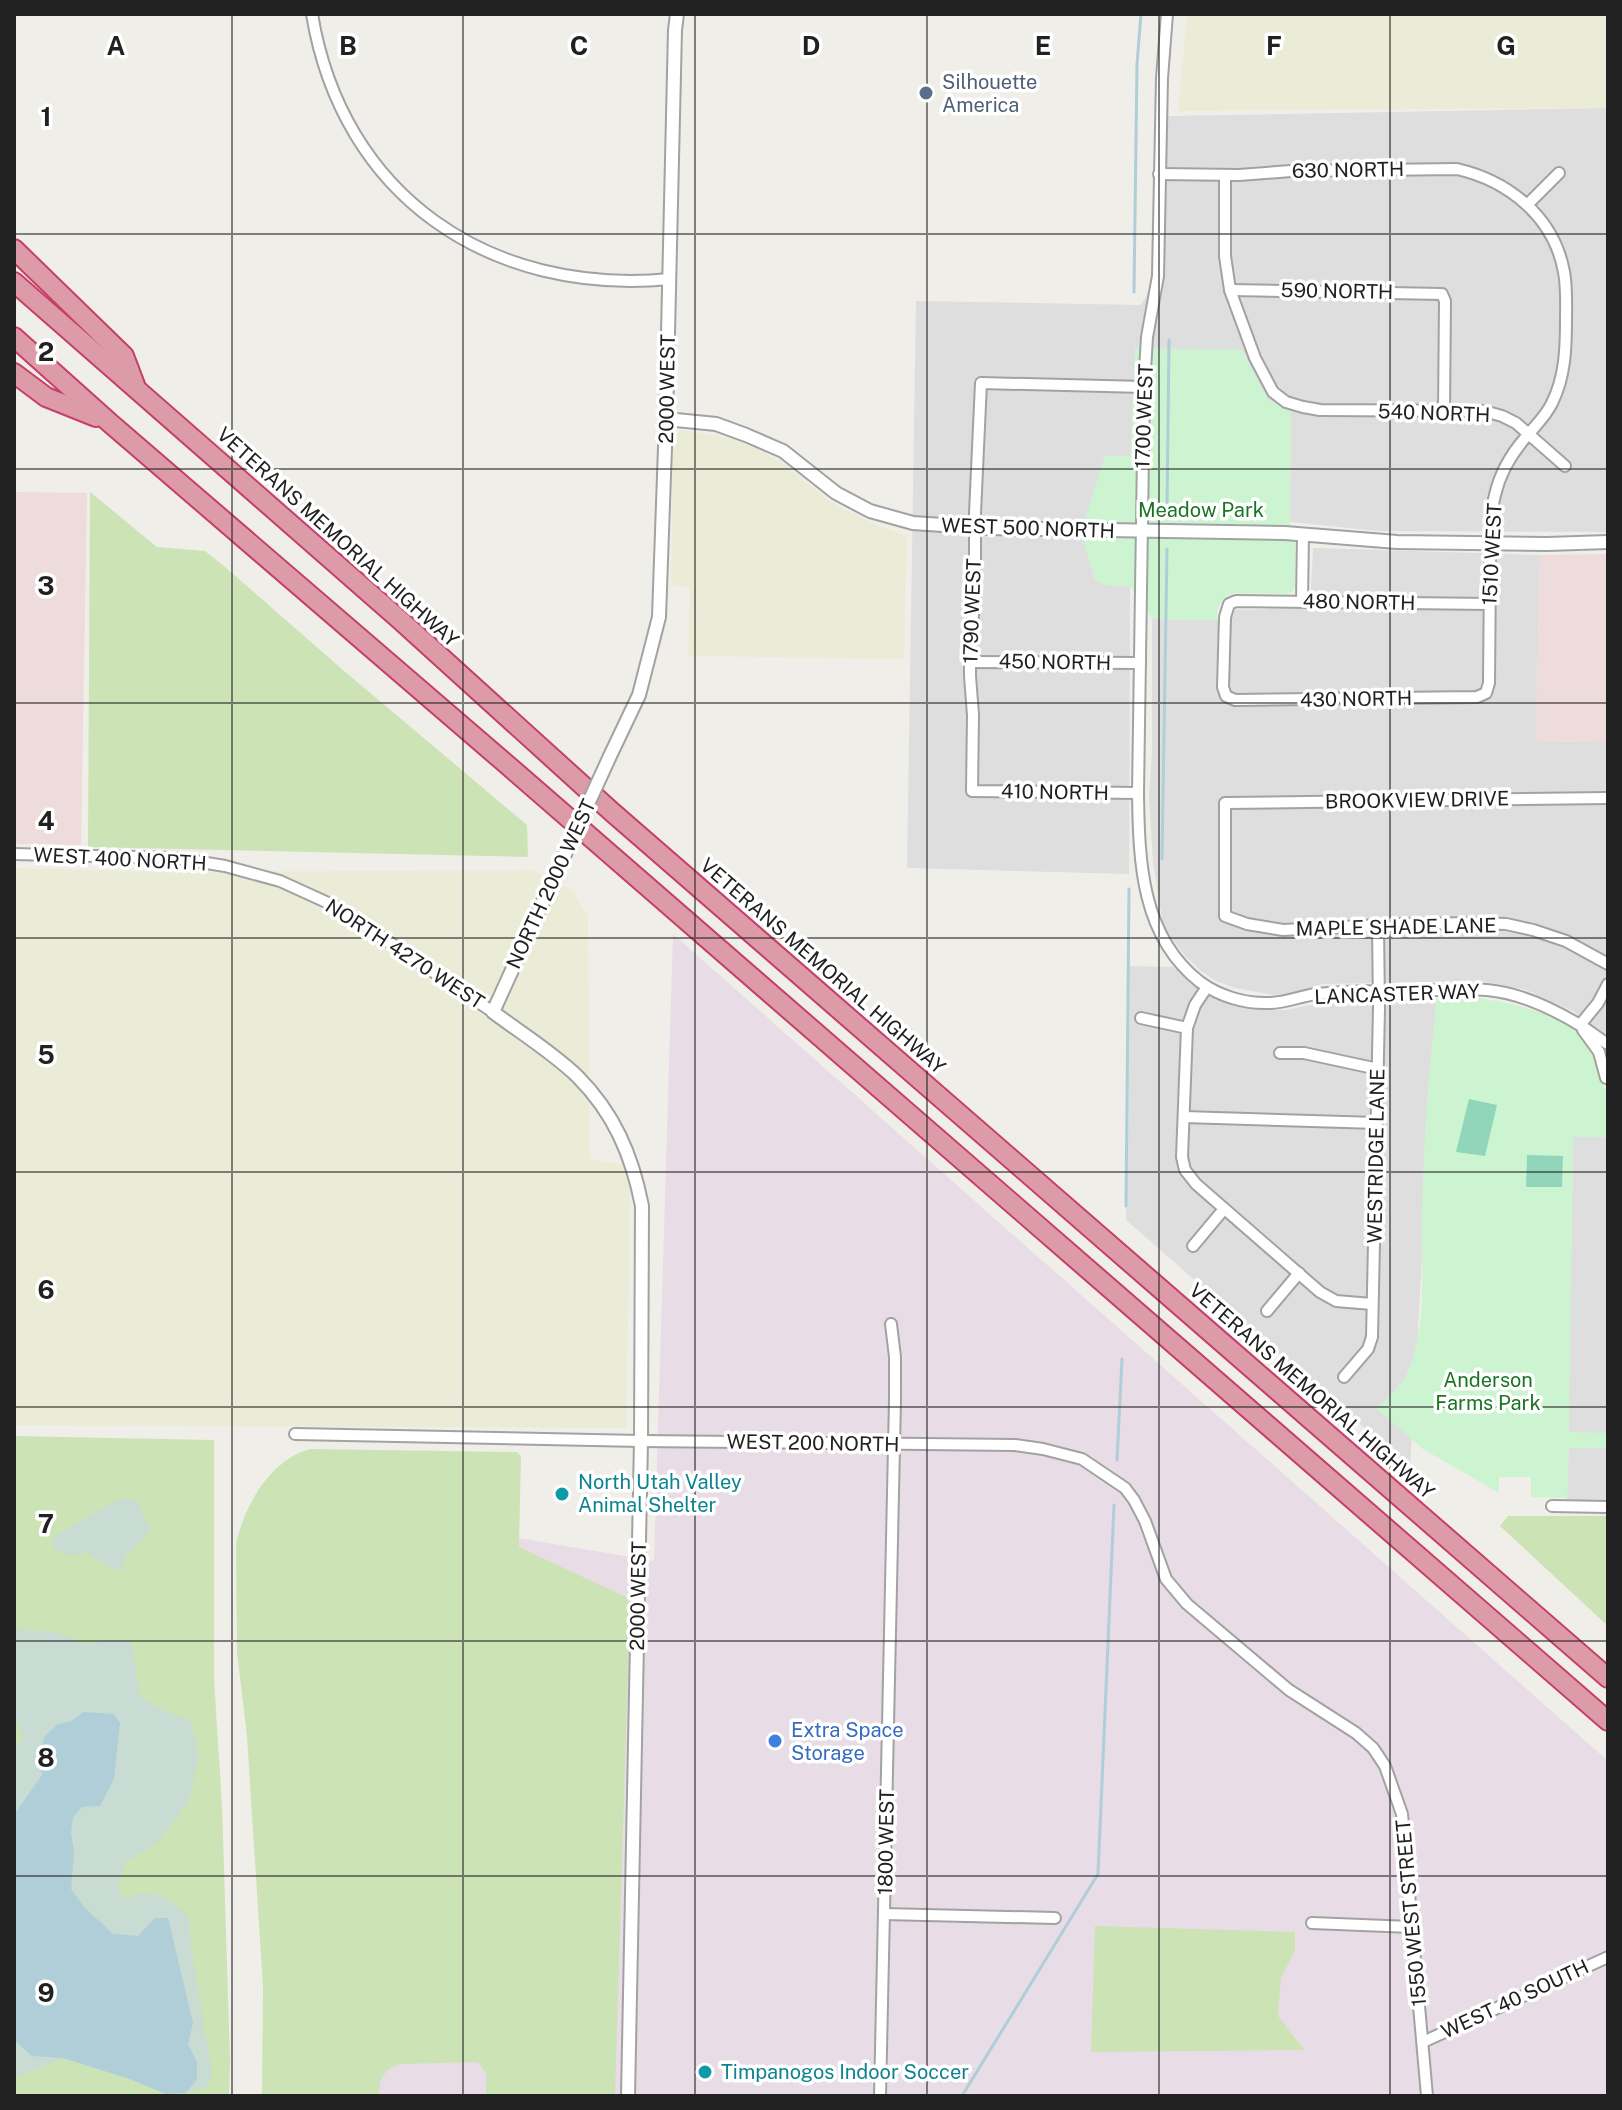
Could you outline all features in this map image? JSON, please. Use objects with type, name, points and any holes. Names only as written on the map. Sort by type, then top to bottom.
[{"type":"highway","points":[[14,249],[124,356],[136,387]]},
{"type":"highway","name":"VETERANS MEMORIAL HIGHWAY","points":[[14,282],[399,619],[612,812],[1608,1678]]},
{"type":"highway","points":[[14,337],[1608,1721]]},
{"type":"highway","points":[[14,373],[46,397],[110,423]]},
{"type":"street","points":[[312,14],[326,75],[356,138],[389,181],[433,220],[462,240],[487,252],[541,271],[605,280],[670,279]]},
{"type":"street","name":"2000 WEST","points":[[610,756],[639,695],[659,617],[677,14]]},
{"type":"street","name":"1700 WEST","points":[[1142,868],[1138,793],[1144,387],[1147,337],[1158,276],[1162,78],[1167,14]]},
{"type":"street","name":"630 NORTH","points":[[1159,174],[1457,169],[1488,178],[1528,204]]},
{"type":"street","points":[[1528,204],[1559,173]]},
{"type":"street","points":[[1225,175],[1225,256],[1230,290]]},
{"type":"street","name":"1510 WEST","points":[[1486,693],[1489,683],[1490,543],[1494,497],[1503,469],[1551,406],[1561,381],[1565,357],[1563,269],[1556,246],[1528,204]]},
{"type":"street","name":"590 NORTH","points":[[1230,290],[1438,293],[1444,296],[1444,411]]},
{"type":"street","name":"540 NORTH","points":[[1230,290],[1255,358],[1273,392],[1286,402],[1320,410],[1484,411],[1516,423],[1565,466]]},
{"type":"street","name":"1790 WEST","points":[[972,791],[970,662],[981,383],[1144,387]]},
{"type":"street","name":"WEST 500 NORTH","points":[[666,419],[716,424],[783,451],[836,493],[870,511],[913,523],[975,528],[1303,534],[1384,542],[1608,542]]},
{"type":"street","points":[[1302,601],[1303,534]]},
{"type":"street","name":"480 NORTH","points":[[1226,696],[1223,687],[1225,617],[1229,604],[1244,600],[1490,604]]},
{"type":"street","name":"450 NORTH","points":[[970,662],[1140,663]]},
{"type":"street","name":"430 NORTH","points":[[1226,696],[1235,700],[1313,700],[1477,697],[1486,693]]},
{"type":"street","name":"NORTH 2000 WEST","points":[[493,1012],[610,756]]},
{"type":"street","name":"410 NORTH","points":[[972,791],[1138,793]]},
{"type":"street","name":"BROOKVIEW DRIVE","points":[[1225,916],[1225,803],[1608,798]]},
{"type":"street","name":"WEST 400 NORTH","points":[[14,854],[176,858],[225,866]]},
{"type":"street","name":"NORTH 4270 WEST","points":[[225,866],[280,881],[337,907],[493,1012]]},
{"type":"street","name":"LANCASTER WAY","points":[[1142,868],[1152,917],[1164,943],[1180,964],[1207,987],[1223,995],[1247,1002],[1270,1003],[1316,994],[1486,990],[1541,1004],[1608,1044]]},
{"type":"street","name":"MAPLE SHADE LANE","points":[[1225,916],[1247,924],[1283,930],[1378,925],[1506,924],[1566,941],[1608,964]]},
{"type":"street","name":"WESTRIDGE LANE","points":[[1344,1377],[1370,1344],[1377,1123],[1378,925]]},
{"type":"street","points":[[1607,1078],[1599,1052],[1580,1025],[1598,1003],[1608,984]]},
{"type":"street","points":[[1207,987],[1195,1005],[1187,1028],[1182,1157],[1185,1170],[1196,1184],[1327,1298],[1346,1303],[1372,1304]]},
{"type":"street","name":"2000 WEST","points":[[493,1012],[576,1075],[596,1099],[626,1147],[636,1174],[642,1206],[641,1441],[628,2096]]},
{"type":"street","points":[[1141,1018],[1187,1028]]},
{"type":"street","points":[[1280,1053],[1304,1053],[1378,1069]]},
{"type":"street","points":[[1184,1117],[1377,1123]]},
{"type":"street","points":[[1193,1246],[1224,1209]]},
{"type":"street","points":[[1267,1311],[1299,1273]]},
{"type":"street","name":"1800 WEST","points":[[880,2096],[894,1444],[895,1357],[891,1324]]},
{"type":"street","name":"WEST 200 NORTH","points":[[295,1434],[1015,1445],[1082,1459],[1102,1472]]},
{"type":"street","name":"1550 WEST STREET","points":[[1102,1472],[1125,1488],[1134,1500],[1166,1579],[1187,1604],[1289,1690],[1356,1733],[1373,1748],[1385,1766],[1402,1814],[1427,2096]]},
{"type":"street","points":[[1552,1506],[1608,1507]]},
{"type":"street","points":[[884,1914],[1055,1918]]},
{"type":"street","points":[[1312,1923],[1411,1927]]},
{"type":"street","name":"WEST 40 SOUTH","points":[[1423,2042],[1608,1957]]},
{"type":"shaded area","points":[[1608,108],[1608,532],[1379,531],[1290,522],[1291,411],[1268,401],[1242,350],[1130,457],[1085,519],[1084,542],[1095,580],[1105,585],[1130,586],[1129,874],[907,868],[916,301],[1141,305],[1158,275],[1157,119],[1170,116]]},
{"type":"shaded area","points":[[14,492],[87,493],[81,845],[14,844]]},
{"type":"shaded area","points":[[1313,548],[1540,555],[1536,742],[1608,741],[1608,1040],[1573,1011],[1526,990],[1481,981],[1322,984],[1275,995],[1235,988],[1216,981],[1200,970],[1185,956],[1163,926],[1153,861],[1149,799],[1152,619],[1230,623],[1234,610],[1310,608]]},
{"type":"shaded area","points":[[1608,554],[1608,741],[1536,742],[1540,555]]},
{"type":"shaded area","points":[[673,934],[1608,1761],[1608,2096],[263,2096],[405,1519],[654,1561]]},
{"type":"shaded area","points":[[1128,966],[1173,967],[1216,998],[1253,1010],[1286,1010],[1362,999],[1437,999],[1410,1468],[1126,1220]]},
{"type":"shaded area","points":[[1573,1136],[1608,1137],[1608,1501],[1567,1500]]},
{"type":"green space","points":[[1187,14],[1608,14],[1608,108],[1178,111]]},
{"type":"green space","name":"Meadow Park","points":[[1135,348],[1242,350],[1268,400],[1291,410],[1290,522],[1295,544],[1295,587],[1292,592],[1233,593],[1220,604],[1217,620],[1152,619],[1130,586],[1105,585],[1095,580],[1084,543],[1085,519],[1105,456],[1130,456]]},
{"type":"green space","points":[[682,430],[732,439],[760,450],[784,464],[825,498],[877,525],[907,536],[904,659],[688,656],[690,587],[671,585],[673,442]]},
{"type":"green space","points":[[90,492],[157,547],[205,551],[225,567],[527,825],[528,857],[88,847]]},
{"type":"green space","points":[[14,868],[171,872],[533,870],[573,891],[588,917],[590,1159],[631,1166],[626,1428],[14,1425]]},
{"type":"green space","name":"Anderson Farms Park","points":[[1478,998],[1540,1012],[1570,1027],[1591,1048],[1608,1095],[1608,1137],[1573,1137],[1569,1432],[1608,1433],[1608,1448],[1569,1448],[1567,1498],[1531,1497],[1531,1477],[1499,1477],[1499,1493],[1423,1449],[1377,1409],[1406,1376],[1421,1313],[1425,1133],[1437,999]]},
{"type":"green space","points":[[1469,1099],[1497,1105],[1485,1156],[1456,1152]]},
{"type":"green space","points":[[1527,1155],[1563,1156],[1562,1187],[1526,1187]]},
{"type":"green space","points":[[14,1436],[214,1440],[214,1679],[222,1805],[229,2096],[14,2096]]},
{"type":"green space","points":[[310,1449],[517,1452],[521,1456],[519,1547],[630,1599],[615,2096],[486,2096],[486,2074],[478,2062],[400,2064],[387,2070],[380,2081],[379,2096],[262,2096],[263,1987],[247,1736],[237,1652],[236,1543],[246,1514],[261,1486],[283,1463]]},
{"type":"green space","points":[[120,1498],[137,1501],[150,1531],[124,1558],[123,1571],[110,1568],[88,1552],[70,1556],[53,1548],[54,1537]]},
{"type":"green space","points":[[1508,1516],[1608,1516],[1608,1626],[1500,1526]]},
{"type":"green space","points":[[14,1626],[20,1630],[56,1632],[88,1645],[112,1639],[132,1643],[140,1697],[162,1710],[190,1720],[199,1757],[188,1802],[156,1844],[125,1862],[118,1886],[123,1898],[158,1895],[188,1915],[212,2074],[207,2087],[166,2094],[63,2058],[14,2078],[14,1749],[24,1738],[14,1716]]},
{"type":"green space","points":[[1095,1926],[1295,1932],[1295,1951],[1281,1978],[1278,2016],[1304,2050],[1091,2052]]},
{"type":"water","points":[[83,1712],[114,1714],[120,1723],[114,1779],[100,1806],[82,1807],[73,1817],[71,1889],[84,1907],[113,1934],[138,1936],[155,1918],[168,1918],[193,2023],[188,2044],[197,2062],[197,2079],[186,2093],[166,2094],[63,2058],[32,2056],[14,2040],[14,1815],[42,1775],[38,1755],[45,1736],[58,1724],[72,1721]]},
{"type":"waterway","points":[[1134,292],[1137,64],[1141,14]]},
{"type":"waterway","points":[[1167,510],[1169,340]]},
{"type":"waterway","points":[[1162,859],[1167,549]]},
{"type":"waterway","points":[[1126,1206],[1129,889]]},
{"type":"waterway","points":[[1117,1460],[1122,1359]]},
{"type":"waterway","points":[[962,2096],[1098,1874],[1114,1505]]},
{"type":"place","name":"Silhouette America","points":[[926,93]]},
{"type":"place","name":"North Utah Valley Animal Shelter","points":[[562,1494]]},
{"type":"place","name":"Extra Space Storage","points":[[775,1741]]},
{"type":"place","name":"Timpanogos Indoor Soccer","points":[[705,2072]]}]
